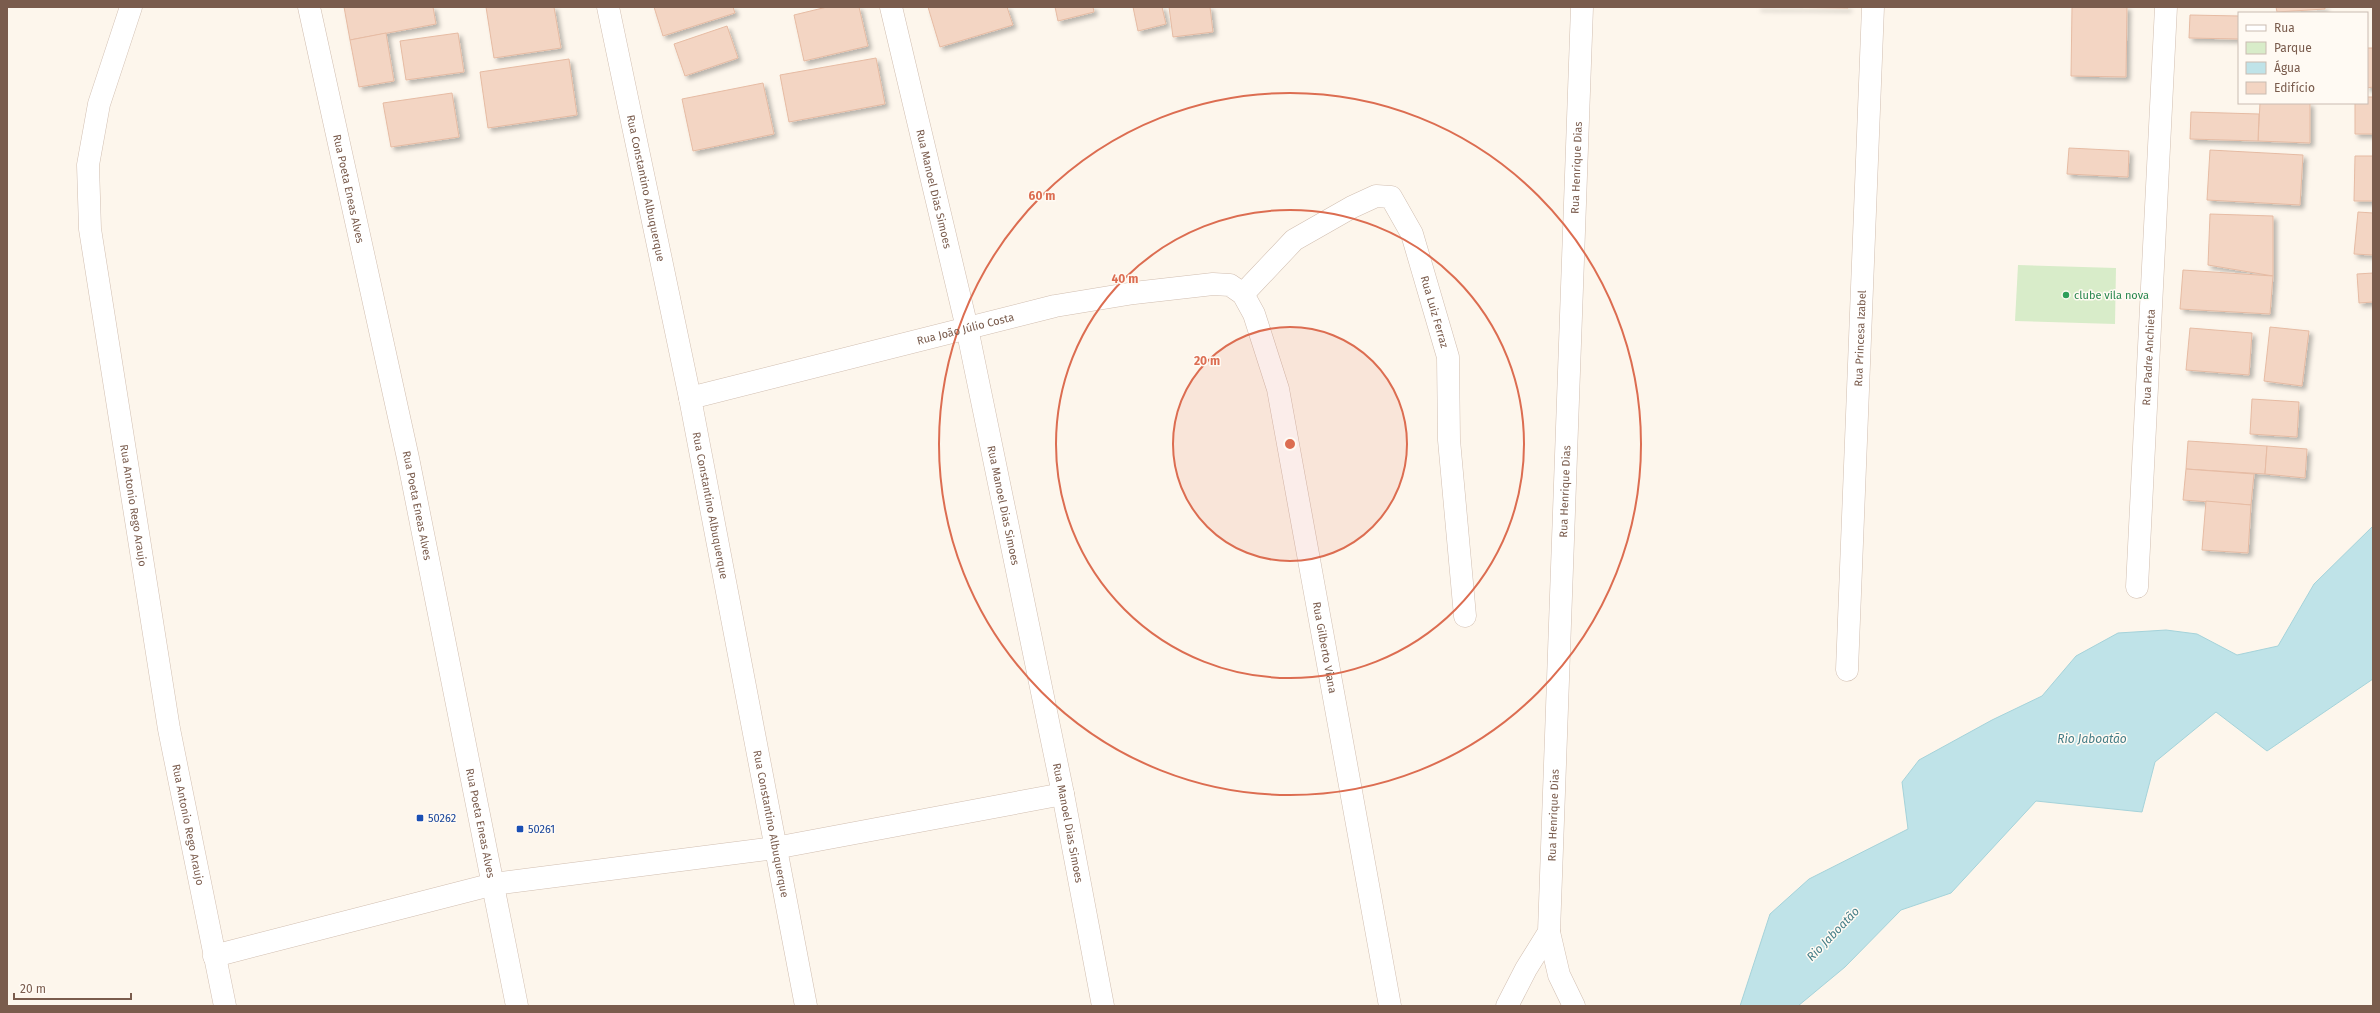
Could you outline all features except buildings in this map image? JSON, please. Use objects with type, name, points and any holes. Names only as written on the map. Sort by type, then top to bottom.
[{"type":"street","name":"Rua Antonio Rego Araujo","points":[[131,7],[97,112],[88,165],[90,229],[169,729],[225,1006]]},
{"type":"street","name":"Rua Poeta Eneas Alves","points":[[309,7],[408,458],[494,884],[517,1006]]},
{"type":"street","name":"Rua Constantino Albuquerque","points":[[608,7],[690,398],[806,1006]]},
{"type":"street","name":"Rua Manoel Dias Simoes","points":[[891,7],[967,328],[1063,794],[1103,1006]]},
{"type":"street","name":"Rua Henrique Dias","points":[[1507,1006],[1526,969],[1549,932],[1582,7]]},
{"type":"street","name":"Rua Princesa Izabel","points":[[1847,670],[1873,7]]},
{"type":"street","name":"Rua Padre Anchieta","points":[[2137,587],[2166,7]]},
{"type":"street","name":"Rua Luiz Ferraz","points":[[1243,294],[1294,240],[1352,207],[1376,196],[1391,197],[1412,234],[1448,357],[1449,440],[1465,616]]},
{"type":"street","name":"Rua João Júlio Costa","points":[[690,398],[1055,306],[1134,293],[1213,284],[1230,285],[1243,294]]},
{"type":"street","name":"Rua Gilberto Viana","points":[[1243,294],[1254,314],[1278,389],[1390,1006]]},
{"type":"street","points":[[214,956],[494,884],[775,848],[1063,794]]},
{"type":"street","points":[[1549,932],[1559,975],[1574,1006]]},
{"type":"green space","name":"clube vila nova","points":[[2018,265],[2116,268],[2115,324],[2015,321]]},
{"type":"water","name":"Rio Jaboatão","points":[[2373,526],[2373,679],[2267,751],[2216,712],[2155,762],[2142,812],[2036,801],[1951,893],[1901,910],[1845,967],[1798,1006],[1740,1006],[1770,914],[1809,879],[1908,829],[1902,782],[1919,760],[1992,720],[2042,696],[2076,656],[2118,633],[2166,630],[2197,634],[2237,655],[2278,646],[2314,584]]},
{"type":"place","name":"clube vila nova","points":[[2066,295]]},
{"type":"place","name":"50262","points":[[420,818]]},
{"type":"place","name":"50261","points":[[520,829]]}]
